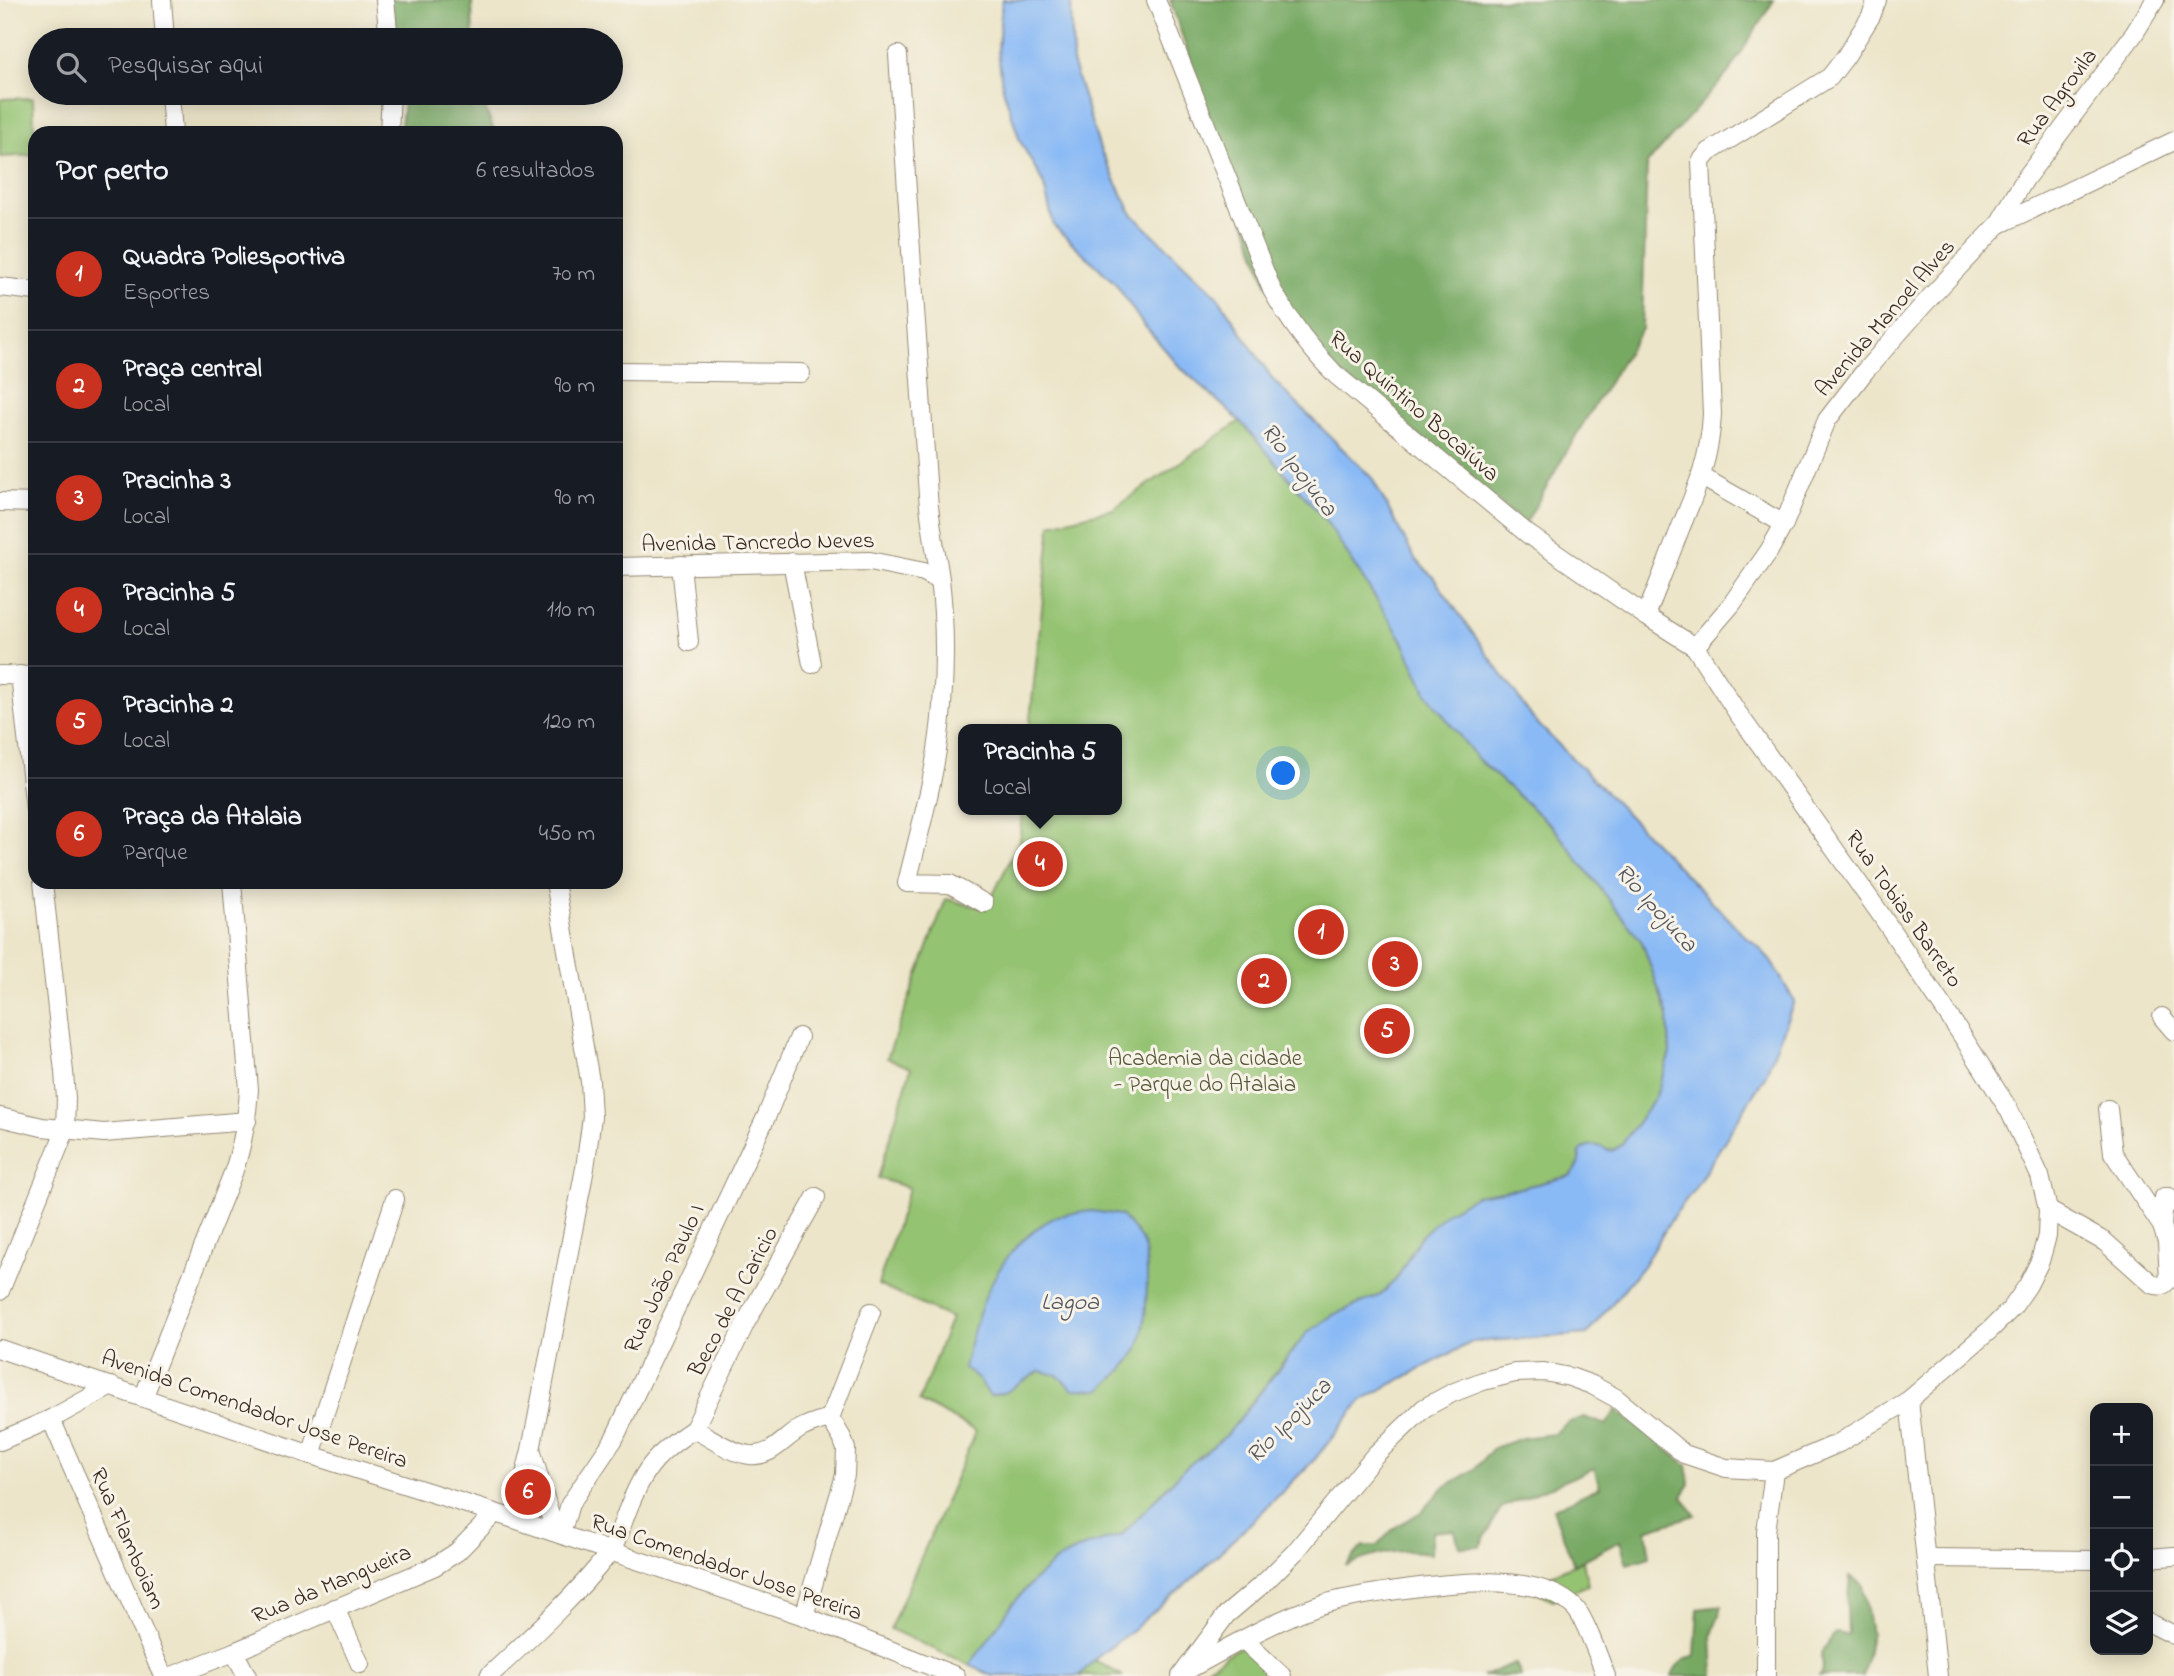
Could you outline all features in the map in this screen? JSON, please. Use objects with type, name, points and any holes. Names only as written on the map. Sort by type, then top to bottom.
[{"type":"street","points":[[162,0],[164,28]]},
{"type":"street","points":[[385,0],[388,28]]},
{"type":"street","name":"Rua Quintino Bocaiúva","points":[[1156,0],[1272,289],[1290,322],[1312,351],[1372,407],[1529,535],[1695,647]]},
{"type":"street","points":[[1646,616],[1702,477],[1709,451],[1713,414],[1701,161],[1709,152],[1830,77],[1871,16],[1877,0]]},
{"type":"street","name":"Rua Agrovila","points":[[1998,225],[2025,179],[2133,34],[2155,0]]},
{"type":"street","points":[[898,55],[928,502],[940,581],[944,646],[942,709],[930,786],[907,883],[950,884],[984,903]]},
{"type":"street","points":[[171,105],[172,126]]},
{"type":"street","points":[[389,126],[390,105]]},
{"type":"street","name":"Avenida Manoel Alves","points":[[1695,647],[1744,587],[1769,551],[1784,524],[1828,420],[1891,338],[1998,225],[2174,141]]},
{"type":"street","points":[[0,287],[28,290]]},
{"type":"street","points":[[623,371],[802,373]]},
{"type":"street","points":[[1702,477],[1784,524]]},
{"type":"street","points":[[0,502],[28,503]]},
{"type":"street","name":"Avenida Tancredo Neves","points":[[623,567],[870,561],[924,572],[940,581]]},
{"type":"street","points":[[792,562],[812,664]]},
{"type":"street","points":[[681,565],[689,642]]},
{"type":"street","name":"Rua Tobias Barreto","points":[[1695,647],[1737,712],[1879,912],[2009,1110],[2040,1176],[2049,1210]]},
{"type":"street","points":[[0,675],[28,675]]},
{"type":"street","points":[[0,1291],[65,1130],[64,1072],[44,889]]},
{"type":"street","points":[[144,1398],[233,1173],[247,1121],[249,1090],[233,889]]},
{"type":"street","points":[[514,1519],[531,1450],[585,1168],[592,1117],[590,1081],[556,889]]},
{"type":"street","points":[[2162,1017],[2174,1031]]},
{"type":"street","name":"Rua João Paulo I","points":[[558,1533],[570,1504],[614,1439],[762,1126],[799,1037]]},
{"type":"street","points":[[1182,1674],[1226,1615],[1295,1552],[1384,1446],[1424,1408],[1452,1393],[1515,1373],[1544,1372],[1570,1377],[1616,1398],[1684,1454],[1726,1468],[1774,1471],[1839,1443],[1909,1400],[1991,1329],[2012,1308],[2040,1261],[2047,1236],[2049,1210],[2105,1242],[2156,1286],[2164,1285],[2169,1279],[2167,1242],[2162,1226],[2113,1153],[2108,1109]]},
{"type":"street","points":[[0,1117],[65,1130],[104,1133],[247,1121]]},
{"type":"street","name":"Beco de A Caricio","points":[[694,1429],[746,1322],[816,1197]]},
{"type":"street","points":[[2162,1226],[2164,1198],[2169,1197],[2174,1203]]},
{"type":"street","points":[[311,1455],[395,1199]]},
{"type":"street","points":[[830,1419],[871,1312]]},
{"type":"street","name":"Avenida Comendador Jose Pereira","points":[[0,1349],[311,1455],[495,1513]]},
{"type":"street","points":[[0,1441],[51,1419],[111,1386]]},
{"type":"street","points":[[1909,1400],[1938,1676]]},
{"type":"street","name":"Rua Flamboiam","points":[[51,1419],[163,1676]]},
{"type":"street","points":[[489,1676],[537,1632],[611,1551],[635,1489],[652,1462],[673,1443],[694,1429],[739,1452],[761,1454],[771,1451],[799,1429],[830,1419]]},
{"type":"street","points":[[804,1616],[845,1475],[846,1449],[830,1419]]},
{"type":"street","points":[[531,1450],[558,1533]]},
{"type":"street","points":[[1766,1676],[1766,1532],[1774,1471]]},
{"type":"street","name":"Rua Comendador Jose Pereira","points":[[495,1513],[804,1616],[949,1673]]},
{"type":"street","name":"Rua da Mangueira","points":[[172,1676],[435,1566],[457,1552],[495,1513]]},
{"type":"street","points":[[2153,1558],[2174,1556]]},
{"type":"street","points":[[1927,1558],[2090,1560]]},
{"type":"street","points":[[1182,1674],[1291,1616],[1319,1605],[1347,1598],[1443,1584],[1486,1582],[1530,1587],[1559,1597],[1574,1607],[1584,1621],[1605,1676]]},
{"type":"street","points":[[335,1608],[360,1664]]},
{"type":"street","points":[[2153,1624],[2174,1635]]},
{"type":"street","points":[[1244,1640],[1282,1676]]},
{"type":"street","points":[[234,1652],[247,1676]]},
{"type":"green space","points":[[390,0],[472,0],[473,28],[396,28]]},
{"type":"green space","points":[[1170,0],[1774,0],[1729,72],[1647,164],[1642,329],[1525,524],[1330,365],[1266,283]]},
{"type":"green space","points":[[28,98],[28,105],[33,105],[34,126],[28,126],[28,155],[0,157],[0,99]]},
{"type":"green space","points":[[404,105],[484,105],[492,126],[401,126]]},
{"type":"green space","name":"Academia da cidade - Parque do Atalaia","points":[[1240,421],[1326,521],[1402,639],[1427,694],[1478,759],[1553,827],[1642,942],[1668,1016],[1670,1053],[1656,1096],[1622,1144],[1610,1151],[1598,1146],[1580,1152],[1577,1168],[1570,1176],[1477,1195],[1420,1237],[1398,1277],[1381,1295],[1333,1315],[1294,1348],[1227,1435],[1183,1470],[1122,1535],[1086,1546],[1057,1560],[1033,1581],[1012,1605],[969,1665],[890,1629],[976,1431],[919,1401],[951,1318],[878,1285],[909,1188],[878,1178],[911,1068],[887,1058],[946,899],[986,909],[1020,840],[1022,815],[1122,815],[1122,724],[1030,724],[1051,524],[1113,509]]},
{"type":"green space","points":[[1616,1410],[1687,1465],[1690,1484],[1682,1496],[1695,1515],[1646,1530],[1650,1557],[1627,1564],[1620,1541],[1574,1565],[1553,1509],[1600,1487],[1594,1468],[1501,1508],[1480,1546],[1460,1547],[1454,1530],[1432,1532],[1431,1554],[1398,1551],[1345,1566],[1363,1546],[1377,1546],[1394,1528],[1421,1512],[1443,1488],[1476,1468],[1493,1448],[1522,1438],[1554,1434],[1567,1423],[1584,1417],[1606,1425]]},
{"type":"green space","points":[[531,1466],[548,1526],[508,1513]]},
{"type":"green space","points":[[1583,1561],[1588,1585],[1553,1600],[1526,1586]]},
{"type":"green space","points":[[1850,1577],[1863,1585],[1871,1634],[1863,1676],[1819,1676],[1822,1670],[1821,1653],[1835,1633],[1848,1635]]},
{"type":"green space","points":[[1722,1606],[1712,1635],[1714,1676],[1672,1676],[1678,1665],[1695,1655],[1698,1609]]},
{"type":"green space","points":[[1246,1643],[1280,1676],[1202,1676],[1206,1668]]},
{"type":"green space","points":[[1094,1660],[1123,1676],[1079,1676]]},
{"type":"green space","points":[[1516,1664],[1521,1676],[1482,1676],[1507,1666]]},
{"type":"water","name":"Rio Ipojuca","points":[[1002,0],[1071,0],[1073,65],[1100,149],[1132,214],[1218,297],[1274,381],[1372,478],[1415,559],[1433,577],[1534,720],[1745,936],[1761,949],[1794,1001],[1765,1076],[1643,1266],[1587,1334],[1472,1342],[1363,1399],[1315,1459],[1260,1514],[1191,1580],[1094,1660],[1079,1676],[993,1676],[969,1665],[1012,1605],[1033,1581],[1057,1560],[1086,1546],[1122,1535],[1183,1470],[1227,1435],[1307,1333],[1333,1315],[1381,1295],[1398,1277],[1420,1237],[1446,1213],[1477,1195],[1570,1176],[1577,1168],[1580,1152],[1587,1146],[1612,1151],[1622,1144],[1656,1096],[1670,1053],[1668,1016],[1642,942],[1553,827],[1478,759],[1427,694],[1402,639],[1326,521],[1240,421],[1179,366],[1142,323],[1115,283],[1054,226],[1043,182],[1020,141],[1002,85],[998,50]]},
{"type":"water","name":"Lagoa","points":[[1091,1211],[1121,1215],[1142,1241],[1145,1251],[1147,1296],[1143,1327],[1134,1356],[1100,1390],[1072,1389],[1057,1375],[1040,1371],[1006,1392],[990,1396],[979,1380],[964,1368],[976,1323],[992,1282],[1003,1263],[1033,1231],[1057,1216]]},
{"type":"place","name":"Pracinha 5","points":[[1040,864]]},
{"type":"place","name":"Quadra Poliesportiva","points":[[1321,932]]},
{"type":"place","name":"Pracinha 3","points":[[1395,964]]},
{"type":"place","name":"Praça central","points":[[1264,981]]},
{"type":"place","name":"Pracinha 2","points":[[1387,1031]]},
{"type":"place","name":"Praça da Atalaia","points":[[528,1492]]}]
